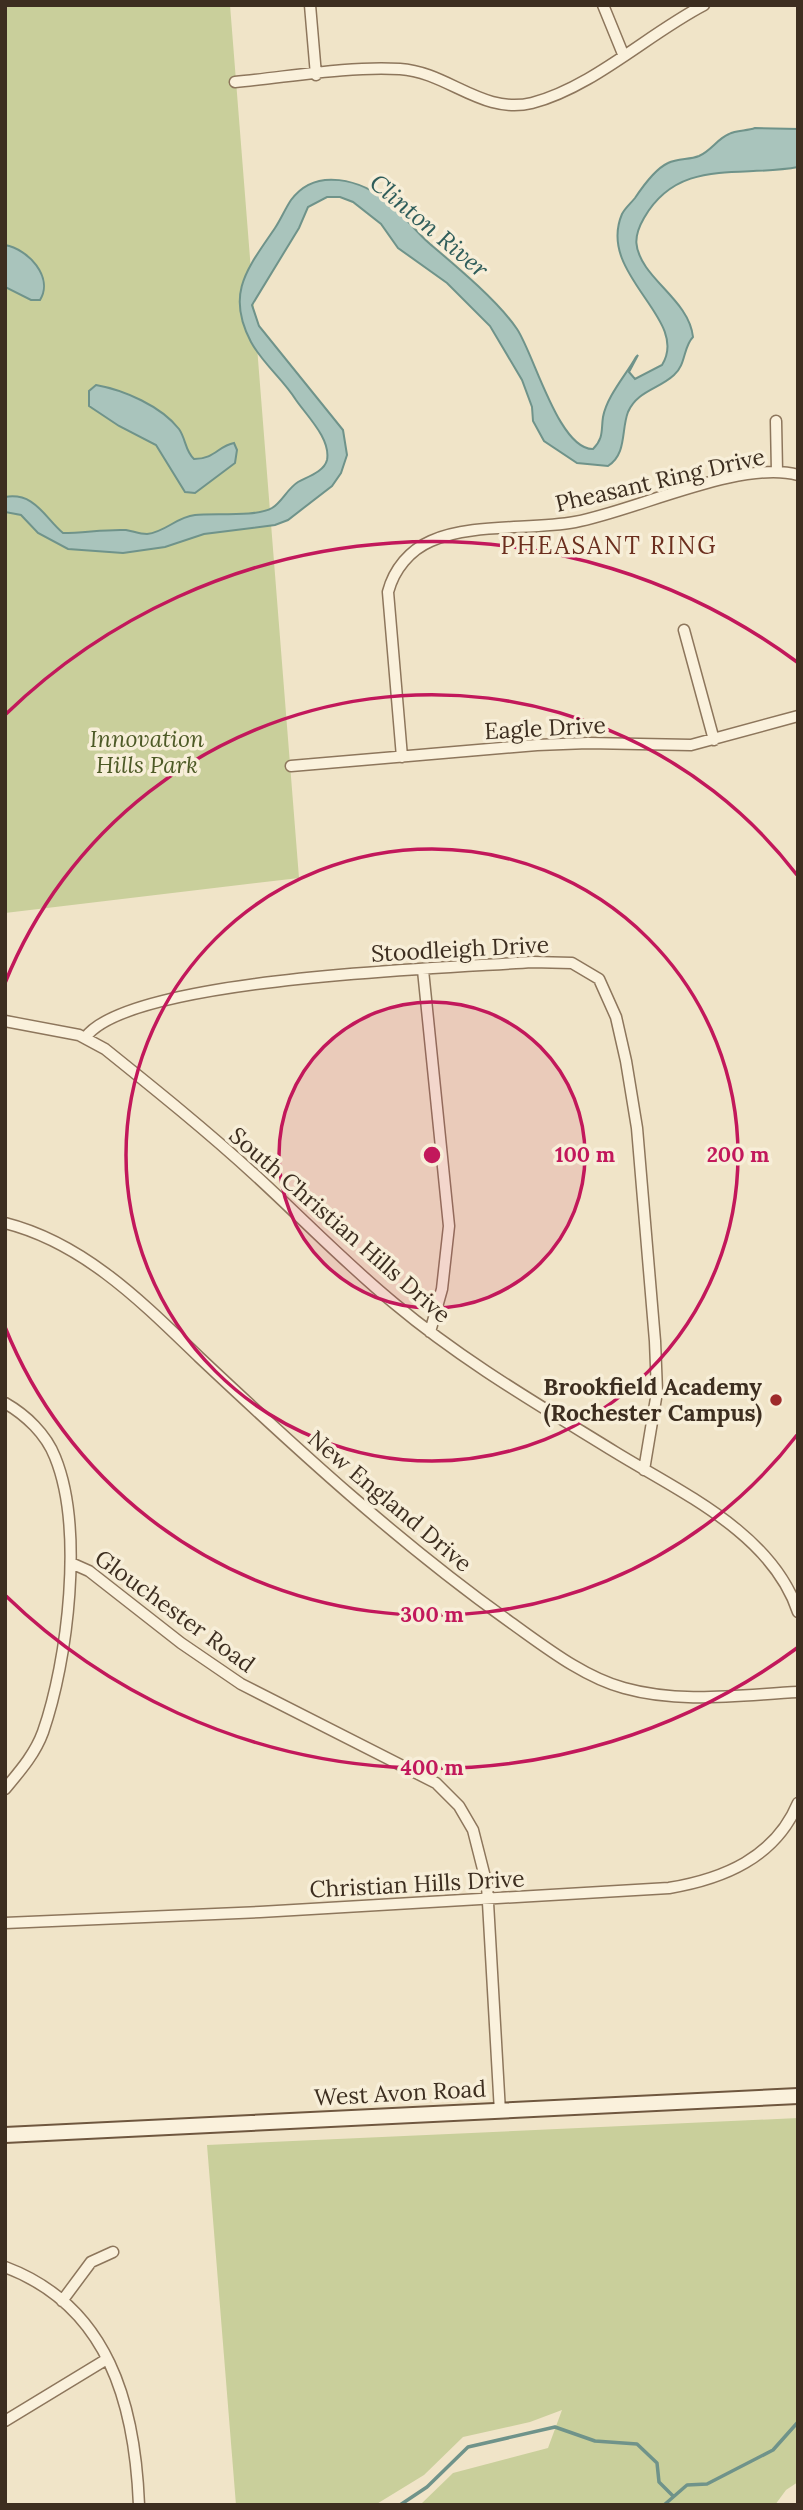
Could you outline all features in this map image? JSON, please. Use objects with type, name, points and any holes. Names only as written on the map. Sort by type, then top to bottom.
[{"type":"street","points":[[310,5],[316,75]]},
{"type":"street","points":[[603,5],[623,54]]},
{"type":"street","points":[[235,82],[401,69],[429,75],[498,105],[519,105],[558,94],[704,5]]},
{"type":"street","points":[[776,421],[777,472]]},
{"type":"street","name":"Pheasant Ring Drive","points":[[402,757],[388,592],[397,569],[417,550],[438,538],[577,522],[743,475],[777,472],[798,475]]},
{"type":"street","points":[[684,630],[713,740]]},
{"type":"street","name":"Eagle Drive","points":[[291,766],[537,745],[588,743],[672,746],[713,740],[798,716]]},
{"type":"street","name":"Stoodleigh Drive","points":[[85,1038],[104,1021],[124,1013],[228,986],[423,970],[572,963],[599,979],[609,995],[626,1061],[636,1128],[657,1392],[644,1470]]},
{"type":"street","points":[[423,970],[449,1226],[442,1289],[430,1332]]},
{"type":"street","name":"South Christian Hills Drive","points":[[5,1021],[85,1038],[105,1049],[192,1121],[430,1332],[485,1372],[704,1507],[762,1554],[780,1575],[798,1612]]},
{"type":"street","name":"New England Drive","points":[[5,1223],[68,1246],[100,1269],[138,1299],[331,1481],[405,1544],[522,1630],[595,1677],[646,1694],[687,1699],[798,1692]]},
{"type":"street","points":[[5,1403],[29,1419],[55,1456],[68,1520],[71,1563],[65,1633],[45,1724],[28,1762],[5,1789]]},
{"type":"street","name":"Glouchester Road","points":[[71,1563],[89,1571],[181,1643],[241,1684],[436,1783],[459,1806],[473,1830],[488,1899],[500,2112]]},
{"type":"street","name":"Christian Hills Drive","points":[[5,1923],[669,1888],[707,1881],[760,1855],[782,1830],[798,1803]]},
{"type":"street","name":"West Avon Road","points":[[5,2135],[798,2096]]},
{"type":"street","points":[[62,2301],[91,2262],[113,2252]]},
{"type":"street","points":[[5,2267],[32,2280],[62,2301],[90,2332],[107,2359],[121,2385],[128,2407],[139,2505]]},
{"type":"street","points":[[5,2421],[107,2359]]},
{"type":"green space","name":"Innovation Hills Park","points":[[5,5],[230,5],[299,878],[5,913]]},
{"type":"green space","points":[[798,2118],[798,2482],[786,2490],[775,2505],[420,2505],[453,2473],[548,2448],[562,2410],[530,2422],[463,2437],[424,2475],[375,2505],[236,2505],[207,2145]]},
{"type":"water","points":[[755,128],[798,129],[798,167],[693,178],[675,186],[658,199],[640,225],[636,243],[639,254],[652,275],[687,317],[693,337],[678,371],[632,405],[626,419],[621,448],[608,466],[577,463],[544,441],[533,421],[532,407],[522,380],[490,326],[447,283],[398,248],[381,224],[353,202],[340,197],[327,197],[308,207],[299,228],[252,305],[259,326],[343,430],[347,455],[341,473],[332,486],[288,520],[275,525],[204,534],[165,547],[123,553],[68,549],[38,533],[21,515],[5,512],[5,497],[15,496],[32,502],[63,533],[126,530],[147,534],[188,516],[265,511],[276,505],[294,485],[322,468],[327,460],[327,452],[322,436],[251,342],[243,325],[240,295],[249,269],[291,200],[301,189],[326,180],[353,183],[378,195],[488,296],[509,318],[524,341],[558,418],[581,445],[593,449],[600,437],[608,401],[636,357],[638,355],[629,372],[635,379],[662,365],[668,348],[664,331],[655,313],[621,257],[617,236],[622,214],[658,169],[676,160],[699,156],[729,134]]},
{"type":"water","points":[[5,245],[22,252],[36,265],[44,282],[40,300],[31,300],[5,287]]},
{"type":"water","points":[[96,385],[130,395],[162,413],[179,429],[194,459],[212,455],[234,443],[237,450],[235,463],[195,493],[185,492],[156,445],[119,426],[89,406],[89,391]]},
{"type":"waterway","points":[[664,2505],[687,2485],[707,2484],[773,2450],[798,2422]]},
{"type":"waterway","points":[[400,2505],[427,2487],[468,2447],[555,2427],[595,2441],[637,2444],[657,2463],[659,2482],[673,2496]]},
{"type":"place","name":"Brookfield Academy (Rochester Campus)","points":[[776,1400]]},
{"type":"district","name":"PHEASANT RING","points":[[609,546]]},
{"type":"water label","name":"Clinton River","points":[[429,226]]}]
